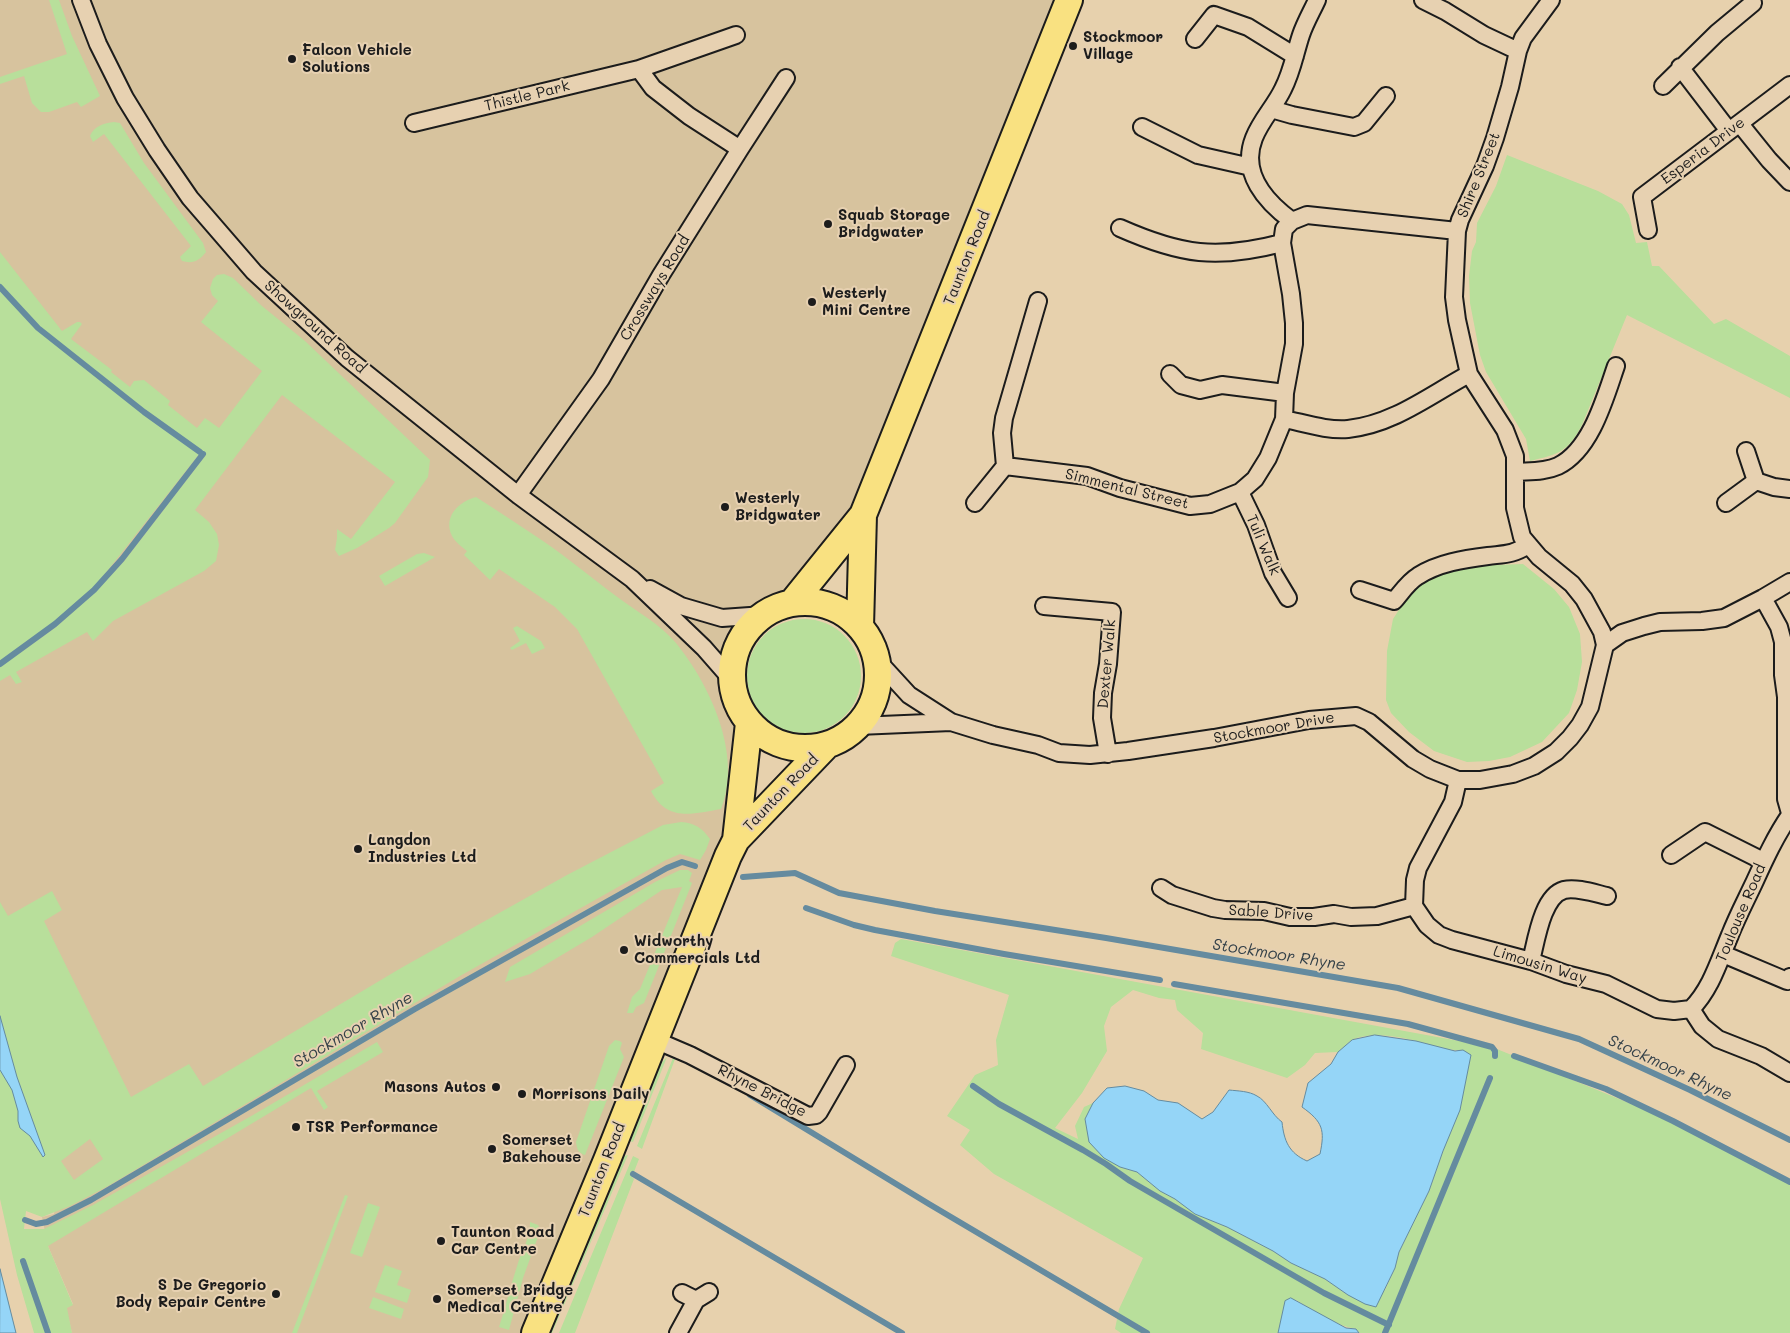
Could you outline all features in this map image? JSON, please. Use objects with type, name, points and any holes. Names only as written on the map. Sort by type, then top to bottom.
[{"type":"main road","name":"Taunton Road","points":[[792,603],[863,515],[1069,0]]},
{"type":"main road","name":"Taunton Road","points":[[860,627],[863,515]]},
{"type":"main road","points":[[811,602],[829,606],[846,615],[860,627],[870,642],[876,659],[878,678],[876,694],[868,712],[858,726],[843,738],[826,746],[805,749],[784,746],[765,737],[749,723],[740,710],[732,680],[732,664],[739,644],[750,627],[764,615],[792,603],[811,602]]},
{"type":"main road","name":"Taunton Road","points":[[535,1333],[732,848],[749,723]]},
{"type":"main road","name":"Taunton Road","points":[[732,848],[826,746]]},
{"type":"street","name":"Showground Road","points":[[81,0],[98,44],[125,98],[174,176],[254,272],[346,358],[518,494],[632,579],[704,648],[732,680]]},
{"type":"street","points":[[1292,221],[1279,212],[1258,189],[1249,154],[1254,139],[1284,88],[1302,33],[1317,0]]},
{"type":"street","points":[[1423,0],[1484,35],[1518,51]]},
{"type":"street","name":"Shire Street","points":[[1551,0],[1523,38],[1495,138],[1485,166],[1466,204],[1457,232],[1454,297],[1456,320],[1469,374],[1511,443],[1515,456],[1515,508],[1517,523],[1522,537],[1528,545],[1572,584],[1584,599],[1602,632],[1605,645]]},
{"type":"street","points":[[1663,86],[1716,33],[1753,2]]},
{"type":"street","points":[[1195,39],[1214,15],[1248,27],[1295,56]]},
{"type":"street","name":"Thistle Park","points":[[414,123],[639,69],[736,35]]},
{"type":"street","points":[[1680,67],[1735,128],[1790,182]]},
{"type":"street","points":[[639,69],[653,88],[688,116],[740,149]]},
{"type":"street","name":"Crossways Road","points":[[518,494],[601,378],[662,275],[786,78]]},
{"type":"street","name":"Esperia Drive","points":[[1648,230],[1642,197],[1790,85]]},
{"type":"street","points":[[1271,109],[1354,127],[1364,123],[1386,96]]},
{"type":"street","points":[[1142,127],[1198,155],[1251,167]]},
{"type":"street","points":[[1120,228],[1157,244],[1204,253],[1236,252],[1282,243],[1284,229],[1292,221],[1307,215],[1457,232]]},
{"type":"street","name":"Simmental Street","points":[[1005,466],[1087,476],[1120,488],[1190,506],[1210,504],[1240,492],[1255,479],[1268,458],[1284,419],[1285,393],[1294,344],[1294,322],[1282,243]]},
{"type":"street","points":[[975,503],[1005,466],[1002,433],[1004,418],[1038,301]]},
{"type":"street","points":[[1516,472],[1552,468],[1569,459],[1579,449],[1594,425],[1616,366]]},
{"type":"street","points":[[1170,374],[1181,385],[1200,390],[1222,385],[1285,393]]},
{"type":"street","points":[[1284,419],[1348,429],[1376,423],[1398,416],[1469,374]]},
{"type":"street","points":[[1746,451],[1756,481]]},
{"type":"street","points":[[1756,481],[1774,487],[1790,489]]},
{"type":"street","points":[[1726,503],[1756,481]]},
{"type":"street","name":"Tuli Walk","points":[[1240,492],[1256,525],[1273,573],[1288,598]]},
{"type":"street","points":[[1360,590],[1394,601],[1417,576],[1430,570],[1462,560],[1516,552],[1528,545]]},
{"type":"street","name":"Showground Road","points":[[632,579],[681,606],[722,618],[764,615]]},
{"type":"street","points":[[1605,645],[1622,633],[1660,622],[1702,621],[1724,618],[1790,582]]},
{"type":"street","name":"Toulouse Road","points":[[1691,1009],[1699,1001],[1716,972],[1736,920],[1763,861],[1790,814],[1786,798],[1788,697],[1783,675],[1784,642],[1779,627],[1763,598]]},
{"type":"street","name":"Dexter Walk","points":[[1044,606],[1112,612],[1102,718],[1108,754]]},
{"type":"street","name":"Stockmoor Drive","points":[[876,659],[910,695],[951,722],[993,735],[1038,745],[1059,753],[1076,755],[1108,754],[1214,738],[1309,720],[1356,716],[1369,722],[1413,759],[1430,769],[1458,780],[1480,780],[1513,774],[1534,766],[1556,752],[1580,725],[1590,707],[1599,677],[1605,645]]},
{"type":"street","name":"Stockmoor Drive","points":[[858,726],[951,722]]},
{"type":"street","points":[[1414,906],[1415,880],[1418,868],[1453,802],[1458,780]]},
{"type":"street","points":[[1671,855],[1705,832],[1763,861]]},
{"type":"street","name":"Sable Drive","points":[[1161,888],[1172,895],[1213,908],[1264,911],[1290,917],[1314,917],[1334,914],[1351,917],[1377,916],[1414,906]]},
{"type":"street","points":[[1531,961],[1542,918],[1548,903],[1555,894],[1570,890],[1607,896]]},
{"type":"street","name":"Limousin Way","points":[[1414,906],[1427,925],[1439,935],[1531,961],[1566,974],[1606,984],[1657,1009],[1674,1011],[1691,1009]]},
{"type":"street","points":[[1723,954],[1787,981],[1790,977]]},
{"type":"street","points":[[1691,1009],[1702,1026],[1718,1040],[1761,1056],[1790,1073]]},
{"type":"street","name":"Rhyne Bridge","points":[[654,1040],[690,1054],[808,1116],[816,1115],[819,1112],[846,1065]]},
{"type":"street","points":[[678,1333],[696,1295]]},
{"type":"shaded area","points":[[0,0],[1069,0],[863,515],[792,603],[764,615],[750,627],[739,643],[733,664],[732,680],[735,696],[749,723],[736,840],[535,1333],[72,1333],[66,1308],[73,1304],[48,1246],[42,1217],[54,1214],[61,1161],[0,987]]},
{"type":"green space","points":[[49,0],[59,0],[72,36],[100,96],[81,107],[77,102],[49,112],[41,112],[32,103],[24,76],[0,84],[0,77],[67,54]]},
{"type":"green space","points":[[114,122],[120,123],[144,163],[203,243],[206,252],[198,260],[193,262],[182,261],[180,257],[191,246],[104,134],[93,142],[90,136],[97,127]]},
{"type":"green space","points":[[1507,155],[1598,191],[1622,204],[1629,215],[1636,243],[1647,242],[1652,266],[1659,266],[1714,324],[1726,319],[1790,356],[1790,398],[1627,315],[1577,434],[1562,451],[1530,461],[1526,439],[1486,372],[1480,355],[1470,303],[1469,276],[1472,251],[1476,242],[1477,223],[1496,186]]},
{"type":"green space","points":[[0,252],[62,331],[80,322],[82,324],[71,339],[112,370],[111,372],[130,387],[134,381],[144,380],[170,401],[168,405],[197,428],[205,418],[219,428],[262,371],[201,322],[218,301],[212,295],[210,288],[213,279],[217,275],[224,274],[233,278],[262,306],[305,341],[430,460],[428,477],[395,523],[357,548],[339,556],[335,550],[337,529],[351,539],[395,482],[282,395],[195,510],[209,522],[217,534],[219,545],[216,561],[204,571],[113,621],[93,641],[87,632],[16,672],[22,682],[16,684],[10,675],[0,681],[0,667],[56,627],[95,592],[125,560],[205,456],[200,453],[97,584],[54,622],[0,661]]},
{"type":"green space","points":[[476,497],[562,554],[655,624],[676,643],[700,679],[720,722],[728,766],[727,788],[721,809],[681,814],[665,808],[657,801],[651,791],[664,783],[577,629],[555,607],[499,569],[490,580],[464,555],[467,551],[453,538],[449,523],[454,511],[469,499]]},
{"type":"green space","points":[[424,553],[435,557],[385,586],[379,576],[417,554]]},
{"type":"green space","points":[[1523,564],[1554,589],[1569,607],[1580,634],[1582,662],[1577,690],[1569,713],[1542,742],[1510,757],[1489,761],[1467,762],[1434,751],[1409,732],[1391,713],[1386,700],[1387,651],[1393,619],[1406,599],[1423,581],[1467,566]]},
{"type":"green space","points":[[804,619],[826,624],[844,636],[856,654],[861,676],[856,698],[844,716],[826,728],[804,733],[782,728],[764,716],[752,698],[747,676],[752,654],[764,636],[782,624]]},
{"type":"green space","points":[[517,626],[541,641],[545,648],[532,654],[526,643],[512,650],[510,648],[520,641],[513,628]]},
{"type":"green space","points":[[681,822],[694,825],[704,832],[710,839],[700,860],[680,854],[666,860],[460,976],[108,1186],[70,1206],[42,1217],[26,1211],[24,1229],[44,1229],[93,1205],[253,1115],[377,1042],[383,1052],[317,1091],[328,1107],[324,1110],[311,1088],[48,1246],[73,1305],[67,1308],[72,1333],[34,1333],[17,1275],[0,1199],[0,902],[8,916],[52,891],[62,910],[44,921],[131,1097],[189,1064],[203,1086],[401,968],[567,875],[663,825]],"holes":[[[90,1139],[103,1159],[74,1180],[61,1161]]]},
{"type":"green space","points":[[680,870],[688,870],[692,873],[689,881],[692,883],[644,1003],[636,1007],[633,1013],[627,1013],[632,997],[640,989],[682,887],[662,890],[592,937],[530,974],[505,982],[510,967],[655,882]]},
{"type":"green space","points":[[901,939],[1492,1047],[1673,1121],[1790,1182],[1790,1333],[1359,1333],[1356,1329],[1332,1321],[1296,1300],[1281,1323],[1278,1333],[1121,1333],[1115,1329],[1119,1309],[1143,1258],[994,1174],[960,1145],[970,1130],[947,1116],[975,1075],[998,1065],[996,1040],[1009,995],[891,956],[895,943]],"holes":[[[1133,990],[1159,998],[1175,1000],[1177,1010],[1203,1033],[1201,1049],[1287,1078],[1305,1065],[1315,1053],[1338,1052],[1352,1040],[1370,1035],[1398,1037],[1443,1048],[1463,1050],[1443,1151],[1429,1191],[1399,1252],[1395,1268],[1385,1290],[1348,1295],[1325,1279],[1291,1263],[1273,1251],[1227,1227],[1195,1214],[1175,1199],[1160,1191],[1137,1172],[1120,1167],[1085,1119],[1093,1103],[1084,1107],[1075,1126],[1078,1139],[1055,1128],[1082,1093],[1107,1051],[1104,1026],[1111,1007]]]},
{"type":"green space","points":[[615,1040],[622,1043],[620,1049],[624,1057],[585,1155],[578,1150],[576,1142],[609,1046]]},
{"type":"green space","points":[[667,1057],[633,1142],[630,1141],[661,1063]]},
{"type":"green space","points":[[673,1058],[675,1059],[642,1149],[637,1146]]},
{"type":"green space","points":[[628,1155],[552,1333],[549,1333],[624,1156]]},
{"type":"green space","points":[[633,1156],[639,1159],[632,1177],[634,1179],[575,1333],[559,1333]]},
{"type":"green space","points":[[345,1195],[348,1196],[297,1333],[292,1333]]},
{"type":"green space","points":[[368,1203],[380,1207],[362,1257],[350,1253]]},
{"type":"green space","points":[[530,1222],[538,1225],[540,1229],[523,1278],[509,1330],[499,1327],[518,1263],[528,1238]]},
{"type":"green space","points":[[385,1265],[402,1271],[397,1285],[411,1290],[407,1303],[375,1292]]},
{"type":"green space","points":[[373,1297],[404,1309],[401,1319],[369,1308]]},
{"type":"water","points":[[0,1016],[17,1077],[45,1155],[43,1157],[30,1136],[20,1128],[18,1111],[12,1090],[0,1070]]},
{"type":"water","points":[[1375,1035],[1416,1041],[1455,1051],[1463,1050],[1471,1055],[1460,1110],[1429,1191],[1399,1252],[1395,1268],[1376,1307],[1365,1304],[1348,1295],[1325,1279],[1291,1263],[1273,1251],[1227,1227],[1195,1214],[1175,1199],[1160,1191],[1137,1172],[1120,1167],[1104,1158],[1089,1142],[1085,1119],[1093,1103],[1107,1088],[1125,1086],[1144,1091],[1158,1100],[1178,1103],[1202,1119],[1213,1112],[1229,1090],[1247,1092],[1261,1098],[1282,1122],[1284,1135],[1289,1146],[1296,1154],[1307,1161],[1320,1154],[1322,1139],[1321,1127],[1318,1122],[1302,1107],[1308,1083],[1331,1064],[1338,1052],[1352,1040]]},
{"type":"water","points":[[0,1269],[16,1333],[0,1333]]},
{"type":"water","points":[[1291,1298],[1346,1328],[1356,1329],[1359,1333],[1278,1333],[1285,1301]]},
{"type":"waterway","points":[[0,287],[38,328],[144,412],[200,452]]},
{"type":"waterway","points":[[0,664],[55,624],[94,590],[122,559],[203,454]]},
{"type":"waterway","name":"Stockmoor Rhyne","points":[[25,1220],[36,1224],[47,1222],[91,1200],[415,1009],[667,868],[682,862],[695,866]]},
{"type":"waterway","name":"Stockmoor Rhyne","points":[[743,877],[795,873],[839,893],[935,911],[1398,988],[1579,1039],[1690,1090],[1790,1140]]},
{"type":"waterway","points":[[806,908],[854,925],[875,930],[1160,980]]},
{"type":"waterway","points":[[1174,984],[1408,1024],[1492,1047],[1495,1051],[1495,1056]]},
{"type":"waterway","points":[[1514,1056],[1606,1089],[1673,1121],[1790,1182]]},
{"type":"waterway","points":[[1385,1333],[1490,1078]]},
{"type":"waterway","points":[[973,1086],[999,1104],[1083,1150],[1130,1181],[1324,1293],[1389,1325]]},
{"type":"waterway","points":[[750,1095],[1147,1333]]},
{"type":"waterway","points":[[633,1174],[902,1333]]},
{"type":"waterway","points":[[23,1261],[48,1333]]},
{"type":"place","name":"Stockmoor Village","points":[[1073,46]]},
{"type":"place","name":"Falcon Vehicle Solutions","points":[[292,59]]},
{"type":"place","name":"Squab Storage Bridgwater","points":[[828,224]]},
{"type":"place","name":"Westerly Mini Centre","points":[[812,302]]},
{"type":"place","name":"Westerly Bridgwater","points":[[725,507]]},
{"type":"place","name":"Langdon Industries Ltd","points":[[358,849]]},
{"type":"place","name":"Widworthy Commercials Ltd","points":[[624,950]]},
{"type":"place","name":"Masons Autos","points":[[496,1087]]},
{"type":"place","name":"Morrisons Daily","points":[[522,1094]]},
{"type":"place","name":"TSR Performance","points":[[296,1127]]},
{"type":"place","name":"Somerset Bakehouse","points":[[492,1149]]},
{"type":"place","name":"Taunton Road Car Centre","points":[[441,1241]]},
{"type":"place","name":"S De Gregorio Body Repair Centre","points":[[276,1294]]},
{"type":"place","name":"Somerset Bridge Medical Centre","points":[[437,1299]]}]
